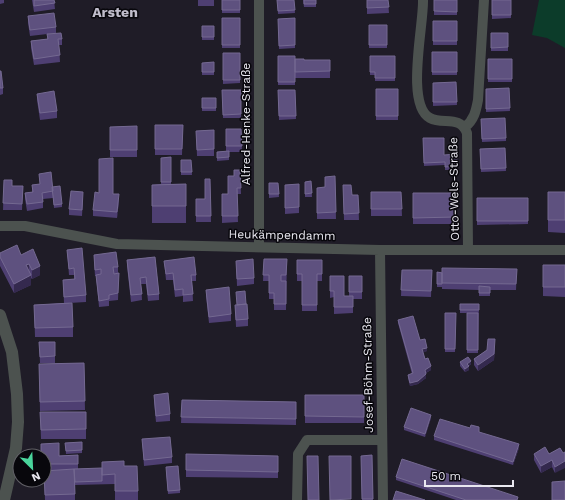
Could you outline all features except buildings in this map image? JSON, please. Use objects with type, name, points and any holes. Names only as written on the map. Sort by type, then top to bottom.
[{"type":"street","name":"Alfred-Henke-Straße","points":[[259,0],[259,247]]},
{"type":"street","name":"Otto-Wels-Straße","points":[[424,0],[424,14],[418,43],[418,97],[421,110],[430,118],[452,120],[464,127],[467,133],[468,250]]},
{"type":"street","name":"Otto-Wels-Straße","points":[[464,127],[470,123],[475,115],[478,100],[484,0]]},
{"type":"street","name":"Heukämpendamm","points":[[0,226],[25,226],[117,244],[380,250],[565,250]]},
{"type":"street","name":"Josef-Böhm-Straße","points":[[380,250],[383,500]]},
{"type":"street","points":[[0,316],[12,352],[17,394],[18,422],[16,448],[4,500]]},
{"type":"street","points":[[297,500],[298,454],[307,440],[382,440]]},
{"type":"green space","points":[[539,0],[565,0],[565,48],[547,38],[532,35]]},
{"type":"district","name":"Arsten","points":[[115,12]]}]
